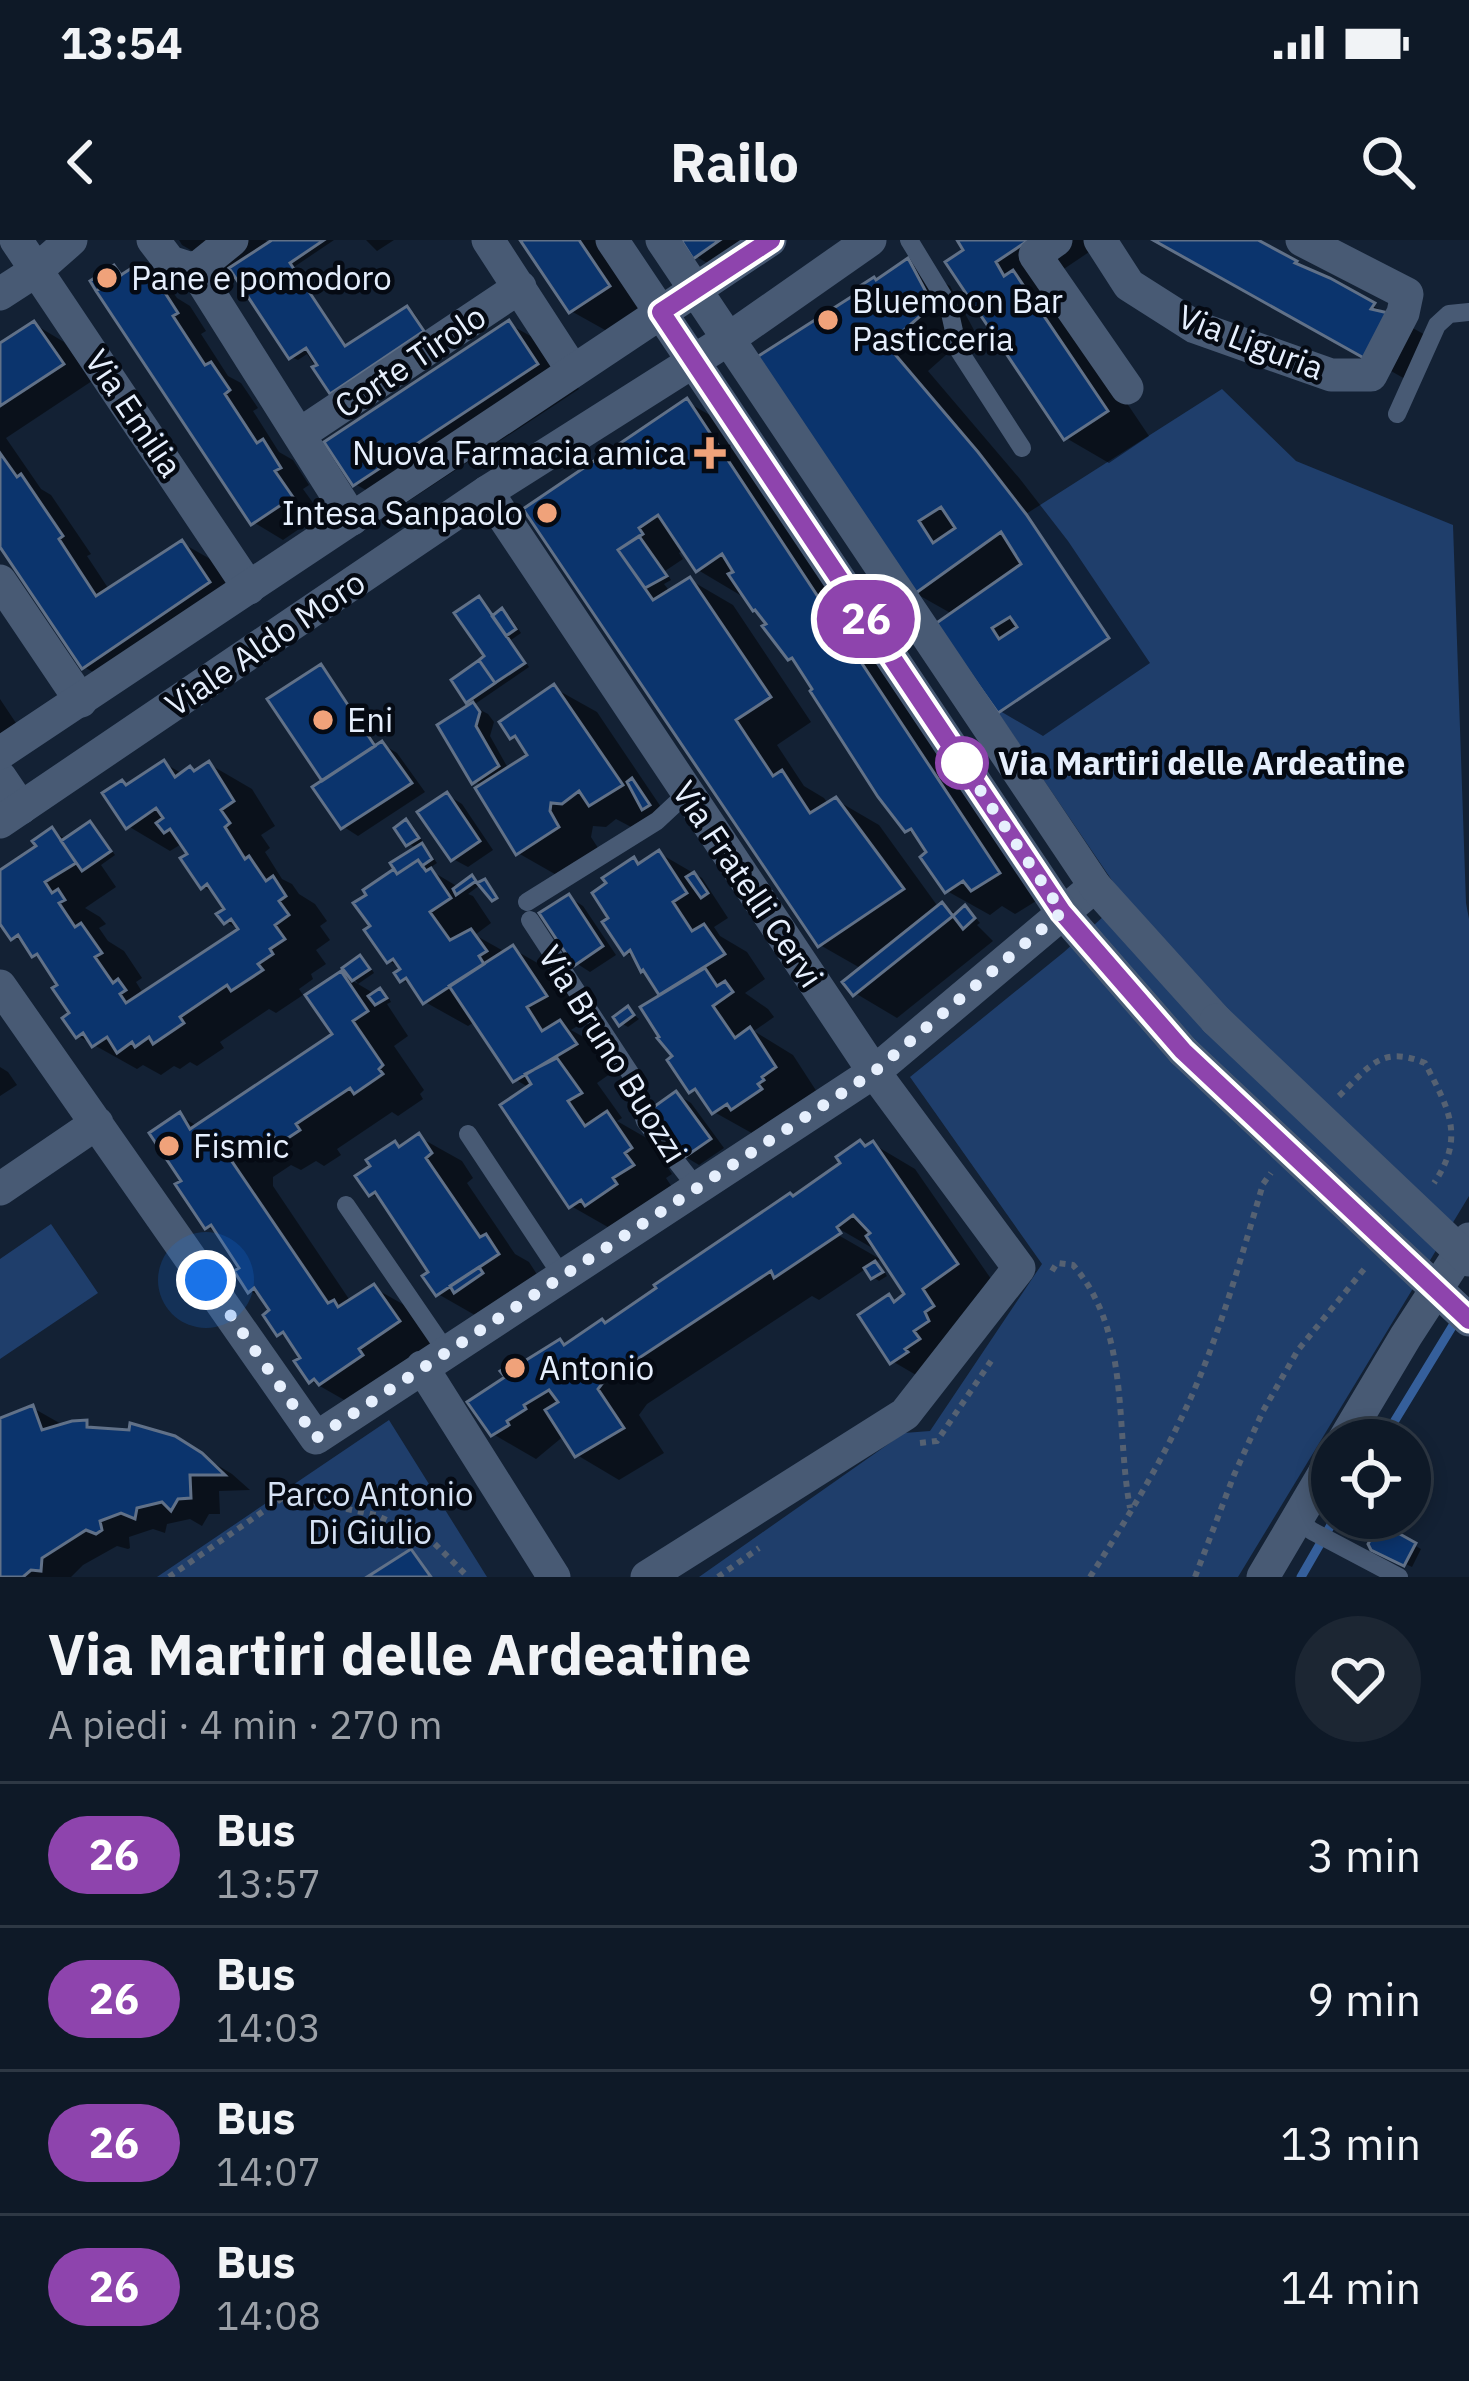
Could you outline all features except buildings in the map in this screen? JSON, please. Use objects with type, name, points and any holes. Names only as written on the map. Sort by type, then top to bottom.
[{"type":"street","name":"Via Emilia","points":[[16,240],[249,588]]},
{"type":"street","points":[[0,294],[70,240]]},
{"type":"street","name":"Corte Tirolo","points":[[153,240],[170,262],[195,270],[352,519]]},
{"type":"street","points":[[195,270],[232,240]]},
{"type":"street","name":"Corte Tirolo","points":[[488,240],[573,371]]},
{"type":"street","points":[[612,240],[1062,912],[1183,1051],[1469,1320]]},
{"type":"street","points":[[662,240],[1095,886],[1216,1020],[1469,1260]]},
{"type":"street","points":[[694,290],[770,240]]},
{"type":"street","name":"Viale Aldo Moro","points":[[0,777],[10,815],[487,492],[727,340],[870,240]]},
{"type":"street","points":[[1056,240],[1035,255],[1127,388]]},
{"type":"street","name":"Via Liguria","points":[[1100,240],[1129,285],[1195,327],[1331,376],[1371,375],[1403,313],[1407,295],[1302,240]]},
{"type":"street","name":"Corte Tirolo","points":[[300,434],[520,287]]},
{"type":"street","name":"Viale Aldo Moro","points":[[0,753],[694,290]]},
{"type":"street","name":"Via Fratelli Cervi","points":[[487,492],[874,1072],[1032,1275]]},
{"type":"street","points":[[0,581],[81,701]]},
{"type":"street","name":"Via Bruno Buozzi","points":[[0,986],[316,1438],[874,1072],[1095,886]]},
{"type":"street","points":[[0,1189],[97,1123]]},
{"type":"street","points":[[1357,1419],[1469,1239]]},
{"type":"street","points":[[647,1577],[905,1414],[1032,1275]]},
{"type":"street","points":[[434,1359],[554,1577]]},
{"type":"street","points":[[1263,1577],[1311,1511]]},
{"type":"lane","points":[[909,240],[948,304],[958,349],[1022,448]]},
{"type":"lane","points":[[1397,414],[1437,325],[1449,314],[1469,312]]},
{"type":"lane","name":"Via Bruno Buozzi","points":[[687,793],[656,821],[529,911],[630,1073],[646,1120],[697,1188]]},
{"type":"lane","points":[[468,1134],[562,1276]]},
{"type":"lane","points":[[346,1205],[434,1359]]},
{"type":"lane","points":[[1305,1525],[1399,1577]]},
{"type":"path","points":[[1333,1102],[1390,1054],[1405,1054],[1425,1063],[1445,1101],[1454,1138],[1438,1178],[1424,1195]]},
{"type":"path","points":[[1090,1577],[1187,1406],[1229,1295],[1263,1184],[1276,1167]]},
{"type":"path","points":[[1032,1275],[1058,1263],[1073,1265],[1089,1283],[1106,1320],[1131,1512]]},
{"type":"path","points":[[1195,1577],[1263,1411],[1298,1350],[1368,1264]]},
{"type":"path","points":[[919,1443],[937,1441],[991,1362]]},
{"type":"path","points":[[169,1577],[285,1496],[376,1515],[433,1542],[468,1577]]},
{"type":"path","points":[[718,1577],[772,1540]]},
{"type":"green space","points":[[1222,389],[1296,461],[1453,525],[1469,919],[1469,1196],[1334,1419],[1311,1419],[1311,1457],[1238,1577],[699,1577],[904,1433],[930,1431],[1042,1264],[910,1077],[1124,898],[998,713],[1109,638],[1026,514]]},
{"type":"green space","points":[[51,1224],[98,1293],[0,1359],[0,1259]]},
{"type":"green space","name":"Parco Antonio Di Giulio","points":[[389,1420],[487,1577],[157,1577]]},
{"type":"waterway","points":[[1396,1419],[1458,1317]]},
{"type":"waterway","points":[[1301,1577],[1323,1539]]},
{"type":"bus line","name":"26","points":[[771,240],[661,312],[1062,912],[1183,1051],[1469,1320]]},
{"type":"place","name":"Pane e pomodoro","points":[[107,278]]},
{"type":"place","name":"Bluemoon Bar Pasticceria","points":[[828,320]]},
{"type":"place","name":"Nuova Farmacia amica","points":[[710,453]]},
{"type":"place","name":"Intesa Sanpaolo","points":[[547,513]]},
{"type":"place","name":"Eni","points":[[323,720]]},
{"type":"place","name":"Via Martiri delle Ardeatine","points":[[962,763]]},
{"type":"place","name":"Fismic","points":[[169,1146]]},
{"type":"place","name":"Antonio","points":[[515,1368]]},
{"type":"route","points":[[206,1280],[316,1438],[874,1072],[1062,912],[962,763]]}]
